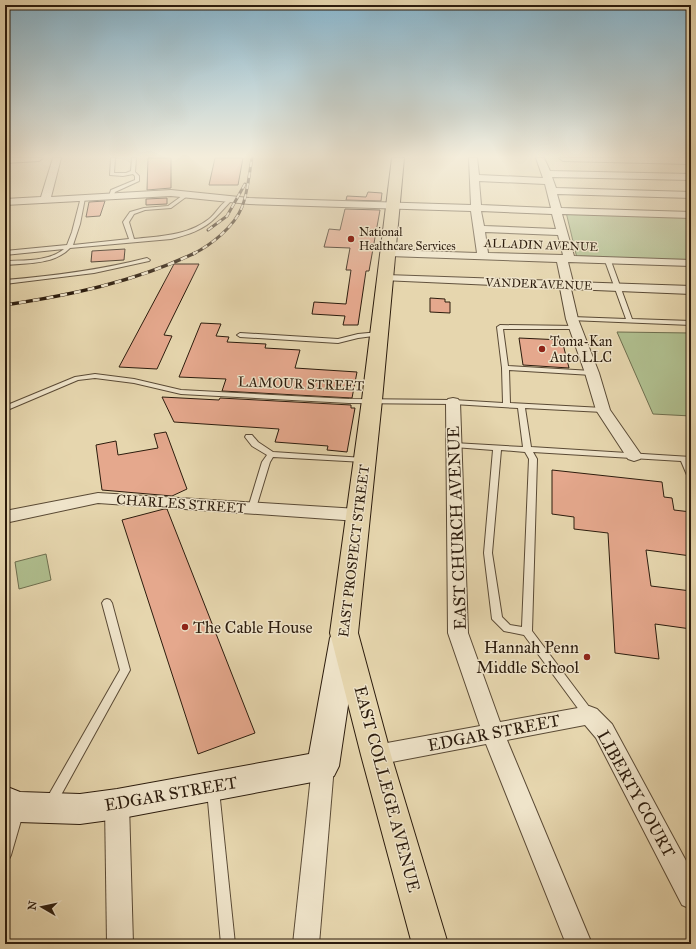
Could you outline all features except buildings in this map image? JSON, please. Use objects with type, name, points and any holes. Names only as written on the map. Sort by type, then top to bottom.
[{"type":"main road","name":"EAST PROSPECT STREET","points":[[344,633],[394,202]]},
{"type":"main road","name":"EAST COLLEGE AVENUE","points":[[344,633],[376,755],[430,944]]},
{"type":"street","points":[[286,202],[691,214]]},
{"type":"street","points":[[476,202],[483,255]]},
{"type":"street","points":[[555,202],[563,232],[568,285],[564,290],[574,323],[592,373],[603,410],[634,456]]},
{"type":"street","points":[[479,229],[563,232]]},
{"type":"street","name":"ALLADIN AVENUE","points":[[389,253],[691,263]]},
{"type":"street","name":"VANDER AVENUE","points":[[386,278],[691,290]]},
{"type":"street","name":"EAST CHURCH AVENUE","points":[[453,402],[458,633],[493,733],[579,944]]},
{"type":"street","name":"CHARLES STREET","points":[[5,517],[98,498],[358,515]]},
{"type":"street","name":"EAST PROSPECT STREET","points":[[306,944],[323,766],[344,633]]},
{"type":"street","name":"EDGAR STREET","points":[[376,755],[589,715]]},
{"type":"street","name":"LIBERTY COURT","points":[[589,715],[604,730],[691,896]]},
{"type":"street","name":"EDGAR STREET","points":[[19,807],[80,808],[118,804],[323,766]]},
{"type":"street","points":[[118,804],[120,944]]},
{"type":"lane","points":[[5,263],[36,260],[57,255],[68,248],[79,220],[82,202]]},
{"type":"lane","points":[[132,240],[126,222],[132,213],[144,209],[169,207],[176,202]]},
{"type":"lane","points":[[5,253],[171,237],[186,233],[202,226],[215,217],[225,202]]},
{"type":"lane","points":[[5,282],[83,274],[120,268],[147,260]]},
{"type":"lane","points":[[608,261],[629,320]]},
{"type":"lane","points":[[506,405],[505,368],[500,327],[629,320],[691,323]]},
{"type":"lane","points":[[240,335],[338,340],[379,334]]},
{"type":"lane","points":[[505,368],[592,373]]},
{"type":"lane","name":"LAMOUR STREET","points":[[5,409],[77,378],[95,376],[134,381],[181,392],[349,401],[372,400],[453,402],[603,410]]},
{"type":"lane","points":[[521,405],[527,449],[533,459],[527,632],[589,715]]},
{"type":"lane","points":[[249,437],[255,444],[271,454],[365,460]]},
{"type":"lane","points":[[454,445],[688,459],[691,475]]},
{"type":"lane","points":[[497,447],[488,553],[497,619],[508,628],[527,632]]},
{"type":"lane","points":[[252,508],[266,462],[271,454]]},
{"type":"lane","points":[[5,855],[19,807],[125,670],[106,603]]},
{"type":"lane","points":[[212,787],[228,944]]},
{"type":"green space","points":[[566,212],[691,216],[691,262],[577,258]]},
{"type":"green space","points":[[617,332],[691,333],[691,416],[653,414]]},
{"type":"green space","points":[[46,554],[51,580],[19,589],[15,562]]},
{"type":"railway","points":[[208,230],[227,216],[235,202]]},
{"type":"railway","points":[[194,253],[207,246],[234,222],[244,202]]},
{"type":"railway","points":[[5,305],[54,297],[125,280],[194,253]]},
{"type":"place","name":"National Healthcare Services","points":[[351,239]]},
{"type":"place","name":"Toma-Kan Auto LLC","points":[[542,349]]},
{"type":"place","name":"The Cable House","points":[[185,627]]},
{"type":"place","name":"Hannah Penn Middle School","points":[[587,657]]}]
